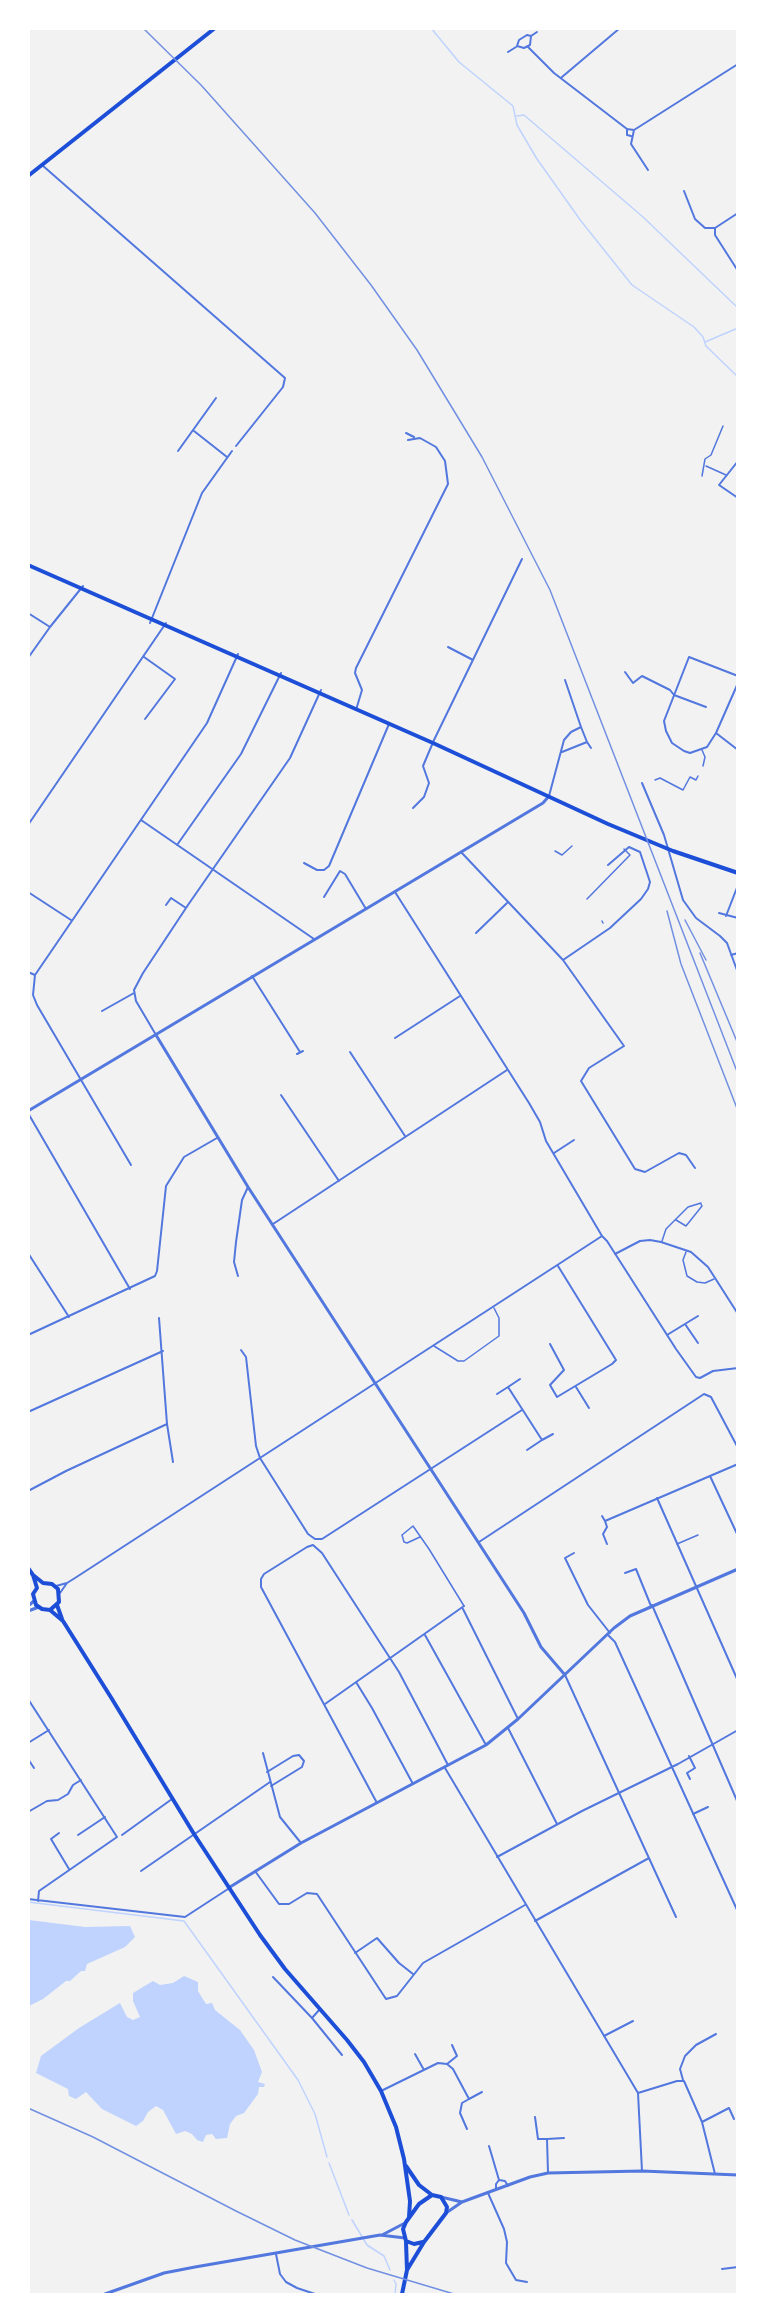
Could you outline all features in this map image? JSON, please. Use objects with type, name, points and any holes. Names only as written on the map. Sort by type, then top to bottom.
[{"type":"main road","points":[[28,176],[215,28]]},
{"type":"main road","points":[[28,565],[82,587],[151,621],[165,624],[320,692],[642,838],[738,873]]},
{"type":"main road","points":[[28,1568],[43,1583],[55,1586],[60,1593],[57,1605],[63,1621],[194,1834],[272,1952],[354,2048],[381,2091],[396,2127],[405,2166],[411,2201],[409,2217]]},
{"type":"main road","points":[[33,1575],[37,1588]]},
{"type":"main road","points":[[43,1583],[33,1594],[34,1601],[39,1607],[50,1610],[63,1621]]},
{"type":"main road","points":[[50,1610],[57,1605]]},
{"type":"main road","points":[[405,2166],[418,2185],[441,2197],[445,2202],[446,2213],[407,2270]]},
{"type":"main road","points":[[402,2295],[407,2270],[403,2229],[409,2217],[424,2199],[432,2194]]},
{"type":"main road","points":[[405,2240],[414,2244],[424,2242]]},
{"type":"street","points":[[562,77],[620,28]]},
{"type":"street","points":[[508,52],[517,46],[522,37],[531,36],[537,32]]},
{"type":"street","points":[[528,47],[531,36]]},
{"type":"street","points":[[517,46],[528,47],[554,73],[627,129],[634,130]]},
{"type":"street","points":[[648,170],[631,144],[634,130],[738,64]]},
{"type":"street","points":[[627,129],[627,135],[631,136]]},
{"type":"street","points":[[42,165],[284,376],[285,384],[236,446]]},
{"type":"street","points":[[684,191],[695,219],[705,228],[715,228],[738,213]]},
{"type":"street","points":[[715,228],[715,236],[738,271]]},
{"type":"street","points":[[178,451],[216,398]]},
{"type":"street","points":[[702,476],[705,459],[711,455],[723,426]]},
{"type":"street","points":[[193,431],[227,457]]},
{"type":"street","points":[[356,710],[363,690],[355,673],[356,668],[448,484],[443,456],[428,442],[406,433]]},
{"type":"street","points":[[408,440],[414,437]]},
{"type":"street","points":[[151,621],[202,493],[232,451]]},
{"type":"street","points":[[738,461],[736,467],[719,485],[738,498]]},
{"type":"street","points":[[705,466],[727,475]]},
{"type":"street","points":[[413,808],[424,797],[429,783],[423,766],[522,559]]},
{"type":"street","points":[[28,658],[82,587]]},
{"type":"street","points":[[28,613],[50,627]]},
{"type":"street","points":[[28,825],[165,624]]},
{"type":"street","points":[[448,647],[473,660]]},
{"type":"street","points":[[131,1166],[34,1000],[32,990],[35,975],[207,723],[237,656]]},
{"type":"street","points":[[144,657],[176,680],[145,719]]},
{"type":"street","points":[[738,676],[689,657],[664,721],[672,743],[684,751],[693,753],[707,747],[716,733],[738,683]]},
{"type":"street","points":[[625,672],[633,682],[642,676],[670,690],[674,695],[706,707]]},
{"type":"street","points":[[177,844],[240,754],[280,675]]},
{"type":"street","points":[[565,680],[581,727],[591,748]]},
{"type":"street","points":[[320,692],[290,758],[142,973],[134,993],[136,1001],[248,1187],[479,1542],[524,1613],[546,1654],[565,1675],[676,1917]]},
{"type":"street","points":[[304,863],[317,870],[324,870],[329,866],[389,724]]},
{"type":"street","points":[[130,1288],[28,1112],[543,804],[549,796],[567,736],[581,727]]},
{"type":"street","points":[[716,733],[738,750]]},
{"type":"street","points":[[562,752],[587,742]]},
{"type":"street","points":[[702,750],[705,757],[703,766]]},
{"type":"street","points":[[655,780],[660,778],[682,789],[690,777],[696,780],[698,776]]},
{"type":"street","points":[[642,783],[664,835],[683,900],[696,918],[727,943],[738,973]]},
{"type":"street","points":[[141,820],[315,940]]},
{"type":"street","points":[[555,851],[562,855],[572,846]]},
{"type":"street","points":[[563,960],[610,928],[641,899],[648,889],[650,882],[642,855],[629,847],[608,865]]},
{"type":"street","points":[[587,899],[630,855],[624,849]]},
{"type":"street","points":[[461,852],[563,960],[624,1046],[589,1068],[581,1081],[635,1169],[645,1172],[679,1153],[686,1155],[695,1168]]},
{"type":"street","points":[[324,897],[340,871],[345,874],[366,909]]},
{"type":"street","points":[[726,916],[738,885]]},
{"type":"street","points":[[28,892],[71,920]]},
{"type":"street","points":[[395,892],[529,1102],[554,1153],[602,1236],[696,1377],[700,1378],[713,1371],[738,1368]]},
{"type":"street","points":[[166,905],[171,898],[186,908]]},
{"type":"street","points":[[476,933],[507,903]]},
{"type":"street","points":[[719,913],[738,918]]},
{"type":"street","points":[[731,955],[738,953]]},
{"type":"street","points":[[28,972],[35,975]]},
{"type":"street","points":[[252,976],[300,1052]]},
{"type":"street","points":[[102,1011],[134,993]]},
{"type":"street","points":[[395,1038],[460,996]]},
{"type":"street","points":[[350,1052],[405,1136]]},
{"type":"street","points":[[273,1224],[507,1070]]},
{"type":"street","points":[[281,1095],[339,1181]]},
{"type":"street","points":[[28,1335],[152,1278],[157,1273],[164,1194],[170,1178],[184,1157],[217,1138]]},
{"type":"street","points":[[554,1153],[574,1140]]},
{"type":"street","points":[[238,1276],[234,1262],[242,1200],[248,1187]]},
{"type":"street","points":[[661,1242],[666,1229],[675,1220],[688,1207],[701,1203],[702,1206],[687,1226],[675,1220]]},
{"type":"street","points":[[55,1586],[67,1583],[602,1236]]},
{"type":"street","points":[[615,1254],[640,1242],[661,1242],[687,1251],[702,1261],[738,1314]]},
{"type":"street","points":[[687,1251],[683,1260],[687,1276],[697,1282],[705,1283],[715,1279]]},
{"type":"street","points":[[28,1253],[69,1317]]},
{"type":"street","points":[[550,1344],[564,1370],[551,1382],[552,1391],[559,1397],[612,1364],[615,1358],[557,1265]]},
{"type":"street","points":[[434,1346],[458,1361],[464,1361],[499,1336],[499,1318],[493,1307]]},
{"type":"street","points":[[667,1335],[698,1316]]},
{"type":"street","points":[[159,1318],[167,1424],[173,1462]]},
{"type":"street","points":[[685,1324],[698,1343]]},
{"type":"street","points":[[28,1412],[163,1350]]},
{"type":"street","points":[[241,1350],[246,1356],[256,1446],[260,1458],[308,1534],[315,1539],[322,1539],[522,1410]]},
{"type":"street","points":[[497,1394],[520,1379]]},
{"type":"street","points":[[508,1387],[542,1440]]},
{"type":"street","points":[[576,1387],[589,1408]]},
{"type":"street","points":[[479,1542],[704,1394],[711,1396],[738,1448]]},
{"type":"street","points":[[28,1491],[167,1424]]},
{"type":"street","points":[[527,1450],[553,1434]]},
{"type":"street","points":[[605,1521],[738,1464]]},
{"type":"street","points":[[710,1476],[738,1536]]},
{"type":"street","points":[[657,1498],[738,1681]]},
{"type":"street","points":[[602,1516],[607,1527],[603,1533],[608,1545]]},
{"type":"street","points":[[420,1537],[407,1543],[402,1540],[404,1532],[413,1526],[420,1537],[463,1607],[518,1719]]},
{"type":"street","points":[[677,1544],[698,1535]]},
{"type":"street","points":[[378,1803],[260,1583],[264,1574],[313,1545],[322,1553],[390,1658],[446,1766],[497,1857],[638,2093],[642,2171]]},
{"type":"street","points":[[574,1553],[565,1558],[592,1613],[615,1642],[738,1912]]},
{"type":"street","points":[[625,1573],[636,1569],[738,1803]]},
{"type":"street","points":[[28,1899],[185,1917],[301,1843],[486,1745],[508,1728],[630,1616],[738,1569]]},
{"type":"street","points":[[60,1593],[67,1583]]},
{"type":"street","points":[[28,1609],[34,1601]]},
{"type":"street","points":[[28,1609],[39,1607]]},
{"type":"street","points":[[326,1704],[463,1607]]},
{"type":"street","points":[[425,1634],[486,1745]]},
{"type":"street","points":[[356,1682],[413,1784]]},
{"type":"street","points":[[28,1699],[116,1835],[115,1839],[39,1891],[38,1900]]},
{"type":"street","points":[[508,1728],[558,1825]]},
{"type":"street","points":[[28,1743],[49,1730]]},
{"type":"street","points":[[497,1857],[618,1792],[672,1767],[738,1730]]},
{"type":"street","points":[[262,1754],[280,1817],[301,1843]]},
{"type":"street","points":[[267,1772],[293,1756],[299,1755],[304,1761],[302,1767],[271,1786]]},
{"type":"street","points":[[689,1756],[695,1768],[687,1773],[690,1779]]},
{"type":"street","points":[[28,1759],[34,1768]]},
{"type":"street","points":[[28,1812],[47,1801],[58,1800],[68,1794],[73,1785],[81,1780]]},
{"type":"street","points":[[141,1871],[270,1782]]},
{"type":"street","points":[[122,1835],[172,1799]]},
{"type":"street","points":[[693,1814],[708,1807]]},
{"type":"street","points":[[78,1835],[105,1817]]},
{"type":"street","points":[[59,1833],[51,1839],[69,1869]]},
{"type":"street","points":[[535,1921],[649,1858]]},
{"type":"street","points":[[255,1871],[279,1904],[290,1904],[307,1893],[317,1894],[386,1999],[397,1996],[423,1963],[525,1905]]},
{"type":"street","points":[[355,1953],[377,1938],[399,1963],[414,1974]]},
{"type":"street","points":[[273,1977],[312,2018],[342,2055]]},
{"type":"street","points":[[312,2018],[320,2009]]},
{"type":"street","points":[[604,2036],[633,2021]]},
{"type":"street","points":[[715,2174],[702,2122],[680,2069],[685,2056],[696,2045],[716,2034]]},
{"type":"street","points":[[447,2064],[458,2056],[452,2045]]},
{"type":"street","points":[[415,2054],[424,2070]]},
{"type":"street","points":[[381,2091],[438,2063],[447,2064],[453,2070],[469,2099]]},
{"type":"street","points":[[638,2093],[683,2080]]},
{"type":"street","points":[[467,2129],[460,2113],[462,2103],[482,2092]]},
{"type":"street","points":[[702,2122],[729,2108],[734,2119]]},
{"type":"street","points":[[536,2117],[538,2139],[564,2138]]},
{"type":"street","points":[[547,2139],[548,2173]]},
{"type":"street","points":[[489,2146],[499,2180],[496,2184],[497,2190]]},
{"type":"street","points":[[446,2213],[462,2202],[548,2173],[642,2171],[738,2175]]},
{"type":"street","points":[[499,2180],[505,2181],[508,2186]]},
{"type":"street","points":[[488,2193],[504,2229],[507,2242],[506,2263],[515,2278],[527,2283]]},
{"type":"street","points":[[441,2197],[462,2202]]},
{"type":"street","points":[[105,2295],[173,2271],[380,2235],[405,2223]]},
{"type":"street","points":[[380,2235],[405,2240]]},
{"type":"street","points":[[276,2254],[280,2274],[286,2282],[297,2289],[314,2294]]},
{"type":"street","points":[[722,2269],[738,2267]]},
{"type":"water","points":[[29,1920],[85,1927],[130,1926],[135,1937],[125,1947],[87,1964],[85,1971],[81,1971],[70,1981],[66,1981],[43,1999],[29,2006]]},
{"type":"water","points":[[184,1976],[198,1982],[198,1991],[206,2004],[212,2003],[215,2010],[240,2030],[254,2050],[262,2072],[258,2082],[265,2084],[264,2087],[259,2087],[258,2094],[244,2113],[236,2116],[230,2124],[227,2138],[216,2139],[212,2134],[206,2135],[203,2142],[185,2131],[176,2134],[163,2110],[156,2106],[136,2126],[102,2109],[86,2092],[76,2099],[69,2096],[68,2089],[36,2073],[41,2056],[79,2028],[120,2003],[127,2017],[133,2020],[140,2017],[133,2001],[133,1993],[153,1981],[160,1985],[173,1983]]},
{"type":"waterway","points":[[431,28],[459,62],[513,106],[517,125],[537,159],[581,221],[632,285],[694,327],[703,337],[706,346],[738,377]]},
{"type":"waterway","points":[[517,116],[524,115],[643,217],[738,308]]},
{"type":"waterway","points":[[705,342],[738,328]]},
{"type":"waterway","points":[[28,1902],[184,1921],[298,2080],[315,2114],[327,2157]]},
{"type":"waterway","points":[[329,2163],[349,2215]]},
{"type":"waterway","points":[[352,2220],[367,2245],[384,2256],[390,2270]]},
{"type":"waterway","points":[[394,2280],[395,2294]]},
{"type":"railway","points":[[143,28],[201,85],[315,213],[371,285],[417,350],[482,457],[550,590],[738,1074]]},
{"type":"railway","points":[[667,911],[681,964],[738,1111]]},
{"type":"railway","points":[[685,920],[706,960]]},
{"type":"railway","points":[[700,953],[738,1044]]},
{"type":"railway","points":[[28,2108],[93,2137],[295,2240],[367,2268],[454,2294]]}]
